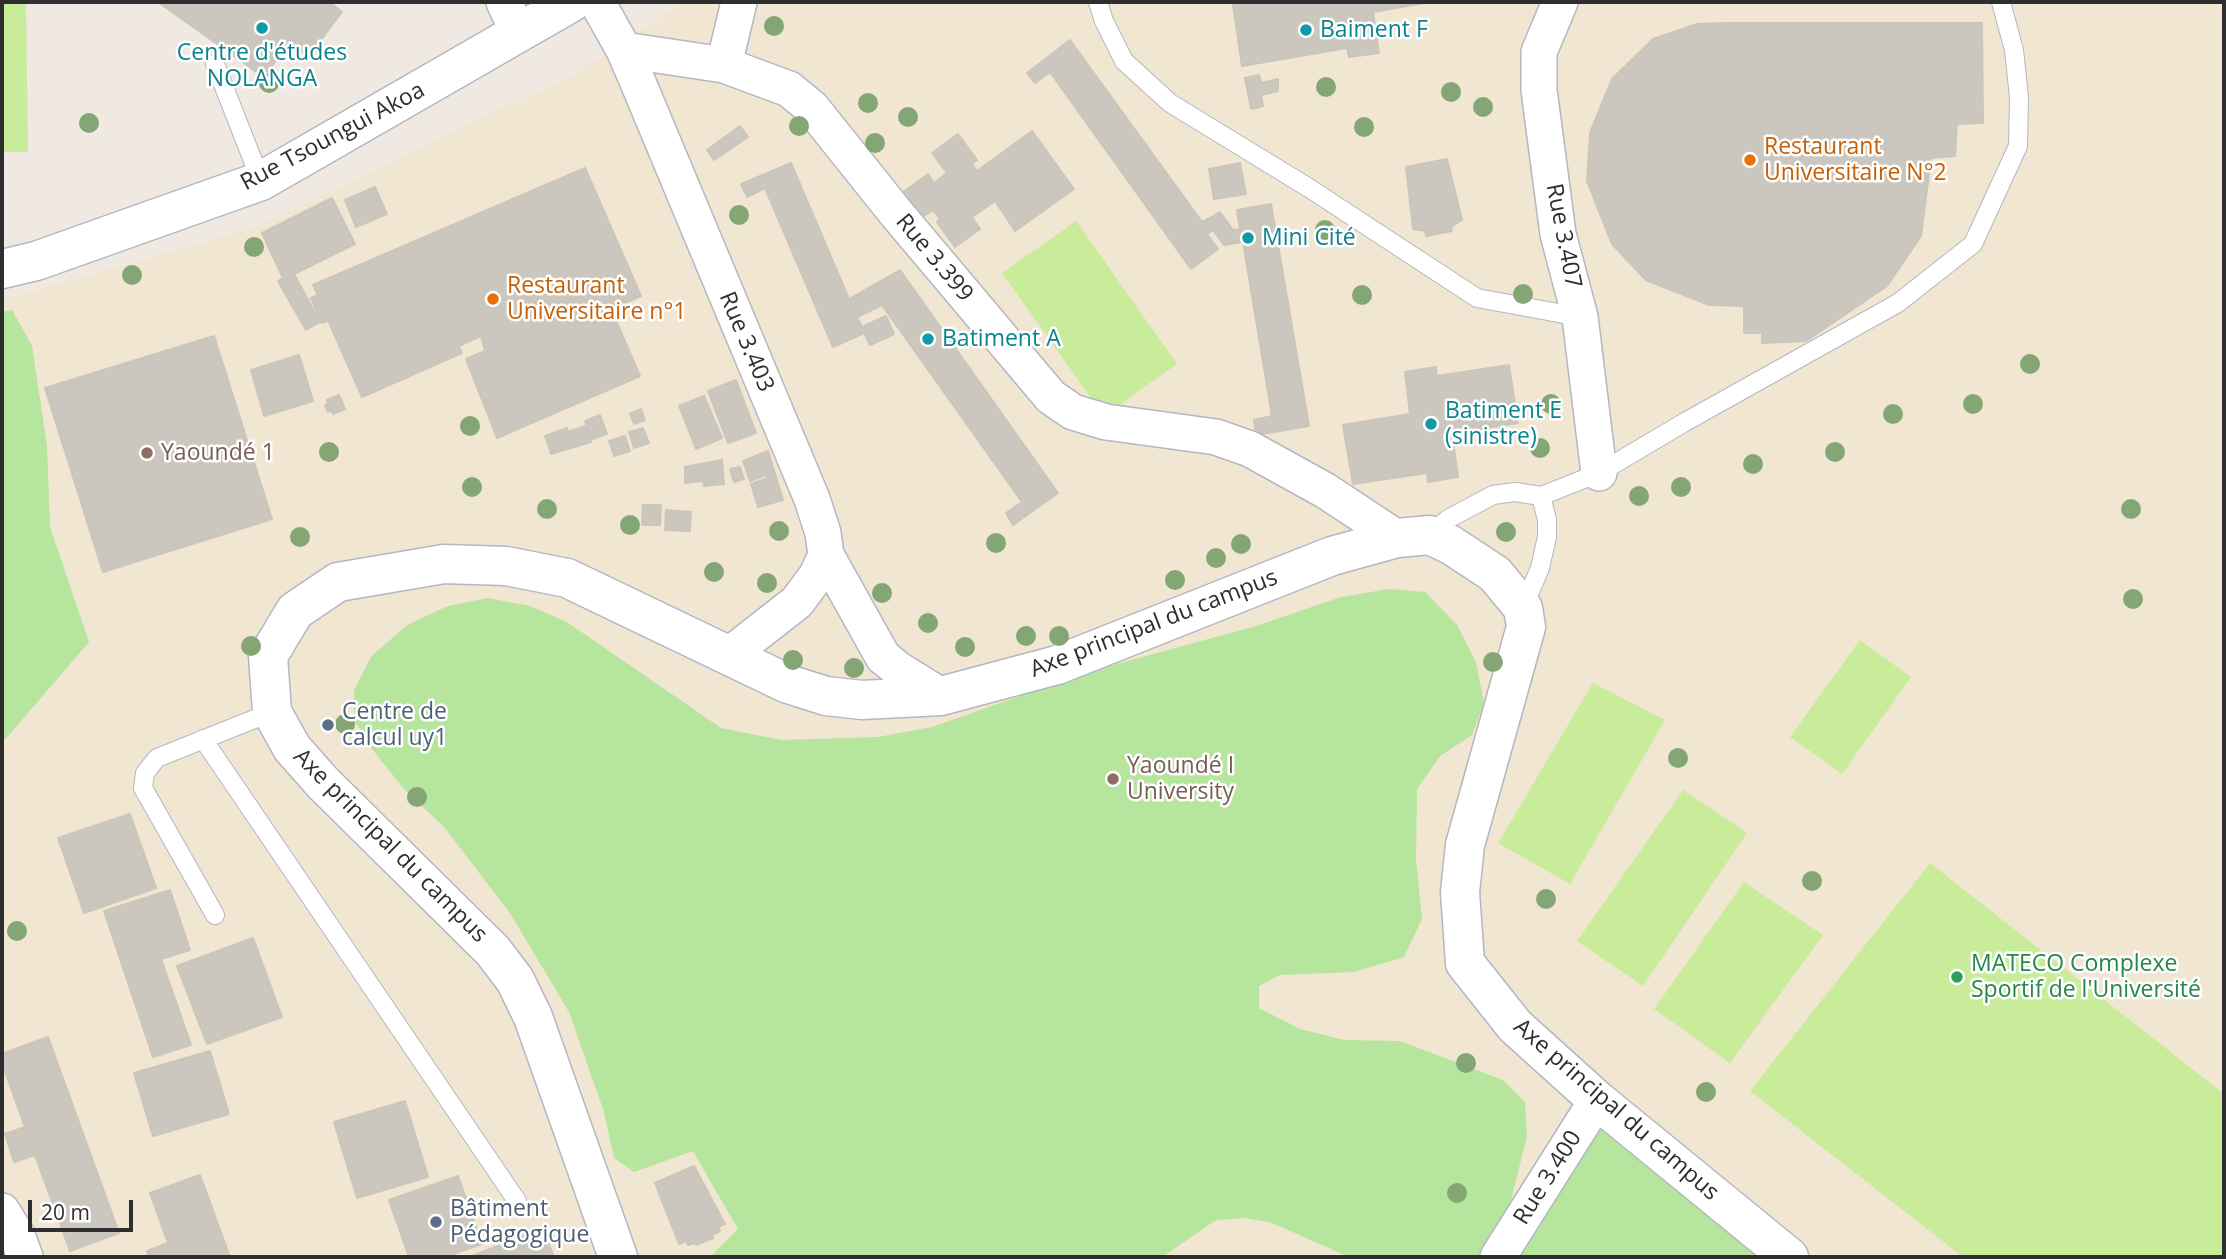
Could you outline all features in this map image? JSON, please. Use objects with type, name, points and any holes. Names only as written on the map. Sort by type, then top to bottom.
[{"type":"street","name":"Rue Tsoungui Akoa","points":[[2,269],[36,261],[261,181],[512,18],[572,2]]},
{"type":"street","name":"Rue 3.403","points":[[597,2],[624,50],[812,499],[823,533],[826,555],[883,657],[941,696]]},
{"type":"street","points":[[724,65],[739,2]]},
{"type":"street","name":"Rue 3.407","points":[[1560,2],[1539,52],[1539,90],[1558,234],[1580,317],[1599,473]]},
{"type":"street","name":"Rue 3.399","points":[[624,50],[724,65],[789,89],[812,108],[896,213],[1051,397],[1073,412],[1105,422],[1216,437],[1250,449],[1414,536]]},
{"type":"street","points":[[1414,536],[1451,545],[1495,574],[1523,608]]},
{"type":"street","name":"Axe principal du campus","points":[[618,1257],[537,1029],[515,980],[493,951],[323,783],[292,748],[272,712],[268,656],[295,611],[338,582],[444,564],[506,566],[567,578],[788,684],[826,696],[862,700],[941,696],[1057,664],[1332,556],[1414,536]]},
{"type":"street","points":[[728,656],[797,602],[817,575],[826,555]]},
{"type":"street","name":"Axe principal du campus","points":[[1523,608],[1526,627],[1465,845],[1460,892],[1465,963],[1515,1026],[1597,1100],[1789,1257]]},
{"type":"street","name":"Rue 3.400","points":[[1498,1257],[1597,1100]]},
{"type":"street","points":[[2,1211],[17,1235],[25,1257]]},
{"type":"lane","points":[[1098,2],[1104,21],[1124,61],[1170,103],[1309,188],[1477,298],[1580,317]]},
{"type":"lane","points":[[1414,536],[1493,495],[1515,492],[1541,496],[1599,473],[1898,303],[1973,244],[2018,146],[2019,97],[2014,50],[2001,2]]},
{"type":"lane","points":[[215,64],[261,181]]},
{"type":"lane","points":[[1523,608],[1541,568],[1547,537],[1547,520],[1541,496]]},
{"type":"lane","points":[[215,915],[143,788],[145,773],[157,758],[272,712]]},
{"type":"lane","points":[[202,739],[517,1201]]},
{"type":"shaded area","name":"Yaoundé I University","points":[[684,2],[2224,2],[2224,1257],[2,1257],[2,300],[257,227],[578,72]]},
{"type":"green space","points":[[2,2],[26,2],[28,152],[2,152]]},
{"type":"green space","points":[[1076,221],[1177,364],[1104,416],[1002,273]]},
{"type":"green space","points":[[12,310],[32,346],[47,446],[50,527],[89,642],[2,743],[2,312]]},
{"type":"green space","points":[[1389,589],[1425,592],[1457,625],[1476,662],[1484,703],[1472,735],[1440,756],[1417,789],[1416,861],[1422,919],[1404,957],[1354,972],[1280,975],[1259,986],[1259,1008],[1300,1029],[1344,1040],[1400,1041],[1503,1080],[1525,1102],[1527,1136],[1506,1220],[1486,1257],[1349,1257],[1272,1223],[1246,1218],[1216,1220],[1162,1257],[710,1257],[738,1229],[693,1151],[634,1172],[614,1158],[604,1112],[569,1012],[510,913],[444,827],[404,789],[372,749],[354,720],[354,690],[371,657],[407,625],[448,606],[488,598],[530,606],[567,622],[721,728],[781,740],[878,737],[932,727],[1091,671],[1256,626],[1341,597]]},
{"type":"green space","points":[[1860,640],[1911,677],[1842,774],[1790,737]]},
{"type":"green space","points":[[1593,683],[1665,720],[1570,884],[1498,843]]},
{"type":"green space","points":[[1683,790],[1747,833],[1643,986],[1577,941]]},
{"type":"green space","name":"MATECO Complexe Sportif de l'Université","points":[[1930,863],[2224,1094],[2224,1257],[1963,1257],[1750,1091]]},
{"type":"green space","points":[[1744,882],[1823,935],[1730,1063],[1654,1009]]},
{"type":"green space","points":[[1597,1100],[1789,1257],[1498,1257]]},
{"type":"building","name":"Centre d'études NOLANGA","points":[[158,2],[329,2],[342,12],[308,57],[290,43],[265,74],[258,73]]},
{"type":"building","name":"Baiment F","points":[[1252,2],[1430,2],[1373,12],[1379,53],[1349,57],[1347,48],[1242,66],[1233,5]]},
{"type":"building","points":[[1982,23],[1983,123],[1957,124],[1955,156],[1931,158],[1921,236],[1887,286],[1806,341],[1762,343],[1762,333],[1744,333],[1744,306],[1709,305],[1646,280],[1612,244],[1587,181],[1590,133],[1612,79],[1653,39],[1697,24]]},
{"type":"building","name":"Mini Cité","points":[[1070,40],[1202,222],[1220,212],[1233,230],[1240,229],[1237,210],[1271,204],[1309,426],[1256,435],[1254,420],[1272,416],[1243,242],[1224,245],[1213,230],[1207,234],[1218,249],[1191,269],[1050,72],[1035,83],[1027,73]]},
{"type":"building","points":[[1259,75],[1261,83],[1278,79],[1278,91],[1261,95],[1263,106],[1251,109],[1245,78]]},
{"type":"building","points":[[740,126],[748,137],[714,160],[707,150]]},
{"type":"building","points":[[1032,131],[1074,189],[1015,231],[995,201],[972,217],[980,229],[955,247],[937,222],[940,219],[933,210],[921,218],[902,193],[928,174],[934,183],[947,173],[932,153],[958,134],[977,160],[972,164],[977,171]]},
{"type":"building","points":[[1447,159],[1462,220],[1451,227],[1452,231],[1426,236],[1425,231],[1413,229],[1406,167]]},
{"type":"building","name":"Batiment A","points":[[791,163],[849,299],[900,270],[1058,493],[1013,525],[1006,513],[1022,502],[882,305],[857,317],[862,327],[886,316],[894,334],[870,345],[864,333],[833,347],[765,188],[747,197],[741,184]]},
{"type":"building","points":[[1240,163],[1246,194],[1214,199],[1209,169]]},
{"type":"building","points":[[585,168],[641,296],[611,309],[640,376],[497,438],[466,359],[485,351],[481,336],[459,346],[462,353],[362,397],[328,320],[322,323],[311,298],[318,295],[313,285]]},
{"type":"building","points":[[375,187],[387,214],[356,227],[345,200]]},
{"type":"building","points":[[332,198],[355,244],[294,274],[320,322],[306,330],[278,281],[283,278],[262,233]]},
{"type":"building","points":[[214,336],[272,519],[103,572],[45,388]]},
{"type":"building","points":[[299,355],[313,401],[264,416],[251,370]]},
{"type":"building","name":"Batiment E (sinistre)","points":[[1509,365],[1518,423],[1452,434],[1458,477],[1428,482],[1427,473],[1353,484],[1343,425],[1410,414],[1405,372],[1436,367],[1437,376]]},
{"type":"building","points":[[736,380],[756,433],[728,443],[708,391]]},
{"type":"building","points":[[339,395],[345,409],[333,414],[331,410],[328,412],[325,405],[328,404],[327,400]]},
{"type":"building","points":[[704,396],[722,438],[696,449],[679,406]]},
{"type":"building","points":[[641,409],[645,420],[634,424],[630,414]]},
{"type":"building","points":[[600,415],[607,434],[592,439],[585,421]]},
{"type":"building","points":[[585,426],[591,442],[551,454],[545,436],[567,428],[568,432]]},
{"type":"building","points":[[643,428],[649,443],[634,448],[629,432]]},
{"type":"building","points":[[625,436],[630,451],[614,456],[609,441]]},
{"type":"building","points":[[768,451],[783,500],[758,507],[751,484],[768,478],[767,475],[750,481],[743,461]]},
{"type":"building","points":[[722,460],[724,484],[704,486],[703,481],[685,483],[685,467]]},
{"type":"building","points":[[740,467],[744,479],[734,482],[730,469]]},
{"type":"building","points":[[643,505],[661,505],[660,525],[642,525]]},
{"type":"building","points":[[666,510],[691,512],[690,531],[665,530]]},
{"type":"building","points":[[130,814],[156,888],[84,913],[58,838]]},
{"type":"building","points":[[170,890],[190,950],[161,959],[191,1045],[153,1057],[104,911]]},
{"type":"building","points":[[253,938],[282,1017],[207,1044],[177,966]]},
{"type":"building","points":[[48,1037],[119,1233],[70,1251],[35,1155],[14,1162],[5,1134],[25,1127],[2,1063],[2,1054]]},
{"type":"building","points":[[210,1051],[229,1114],[153,1136],[134,1073]]},
{"type":"building","points":[[405,1101],[428,1177],[357,1198],[334,1122]]},
{"type":"building","points":[[694,1166],[725,1224],[718,1227],[720,1231],[712,1235],[713,1238],[696,1245],[688,1245],[686,1241],[679,1244],[655,1183]]},
{"type":"building","points":[[200,1175],[230,1257],[149,1257],[147,1251],[168,1243],[150,1193]]},
{"type":"building","name":"Bâtiment Pédagogique","points":[[458,1176],[482,1244],[455,1253],[456,1257],[409,1257],[389,1200]]},
{"type":"building","points":[[542,1228],[554,1257],[470,1257]]},
{"type":"place","name":"Centre d'études NOLANGA","points":[[262,28]]},
{"type":"place","name":"Baiment F","points":[[1306,30]]},
{"type":"place","name":"Restaurant Universitaire N°2","points":[[1750,160]]},
{"type":"place","name":"Mini Cité","points":[[1248,238]]},
{"type":"place","name":"Restaurant Universitaire n°1","points":[[493,299]]},
{"type":"place","name":"Batiment A","points":[[928,339]]},
{"type":"place","name":"Batiment E (sinistre)","points":[[1431,424]]},
{"type":"place","name":"Yaoundé 1","points":[[147,453]]},
{"type":"place","name":"Centre de calcul uy1","points":[[328,725]]},
{"type":"place","name":"Yaoundé I University","points":[[1113,779]]},
{"type":"place","name":"MATECO Complexe Sportif de l'Université","points":[[1957,977]]},
{"type":"place","name":"Bâtiment Pédagogique","points":[[436,1222]]}]
